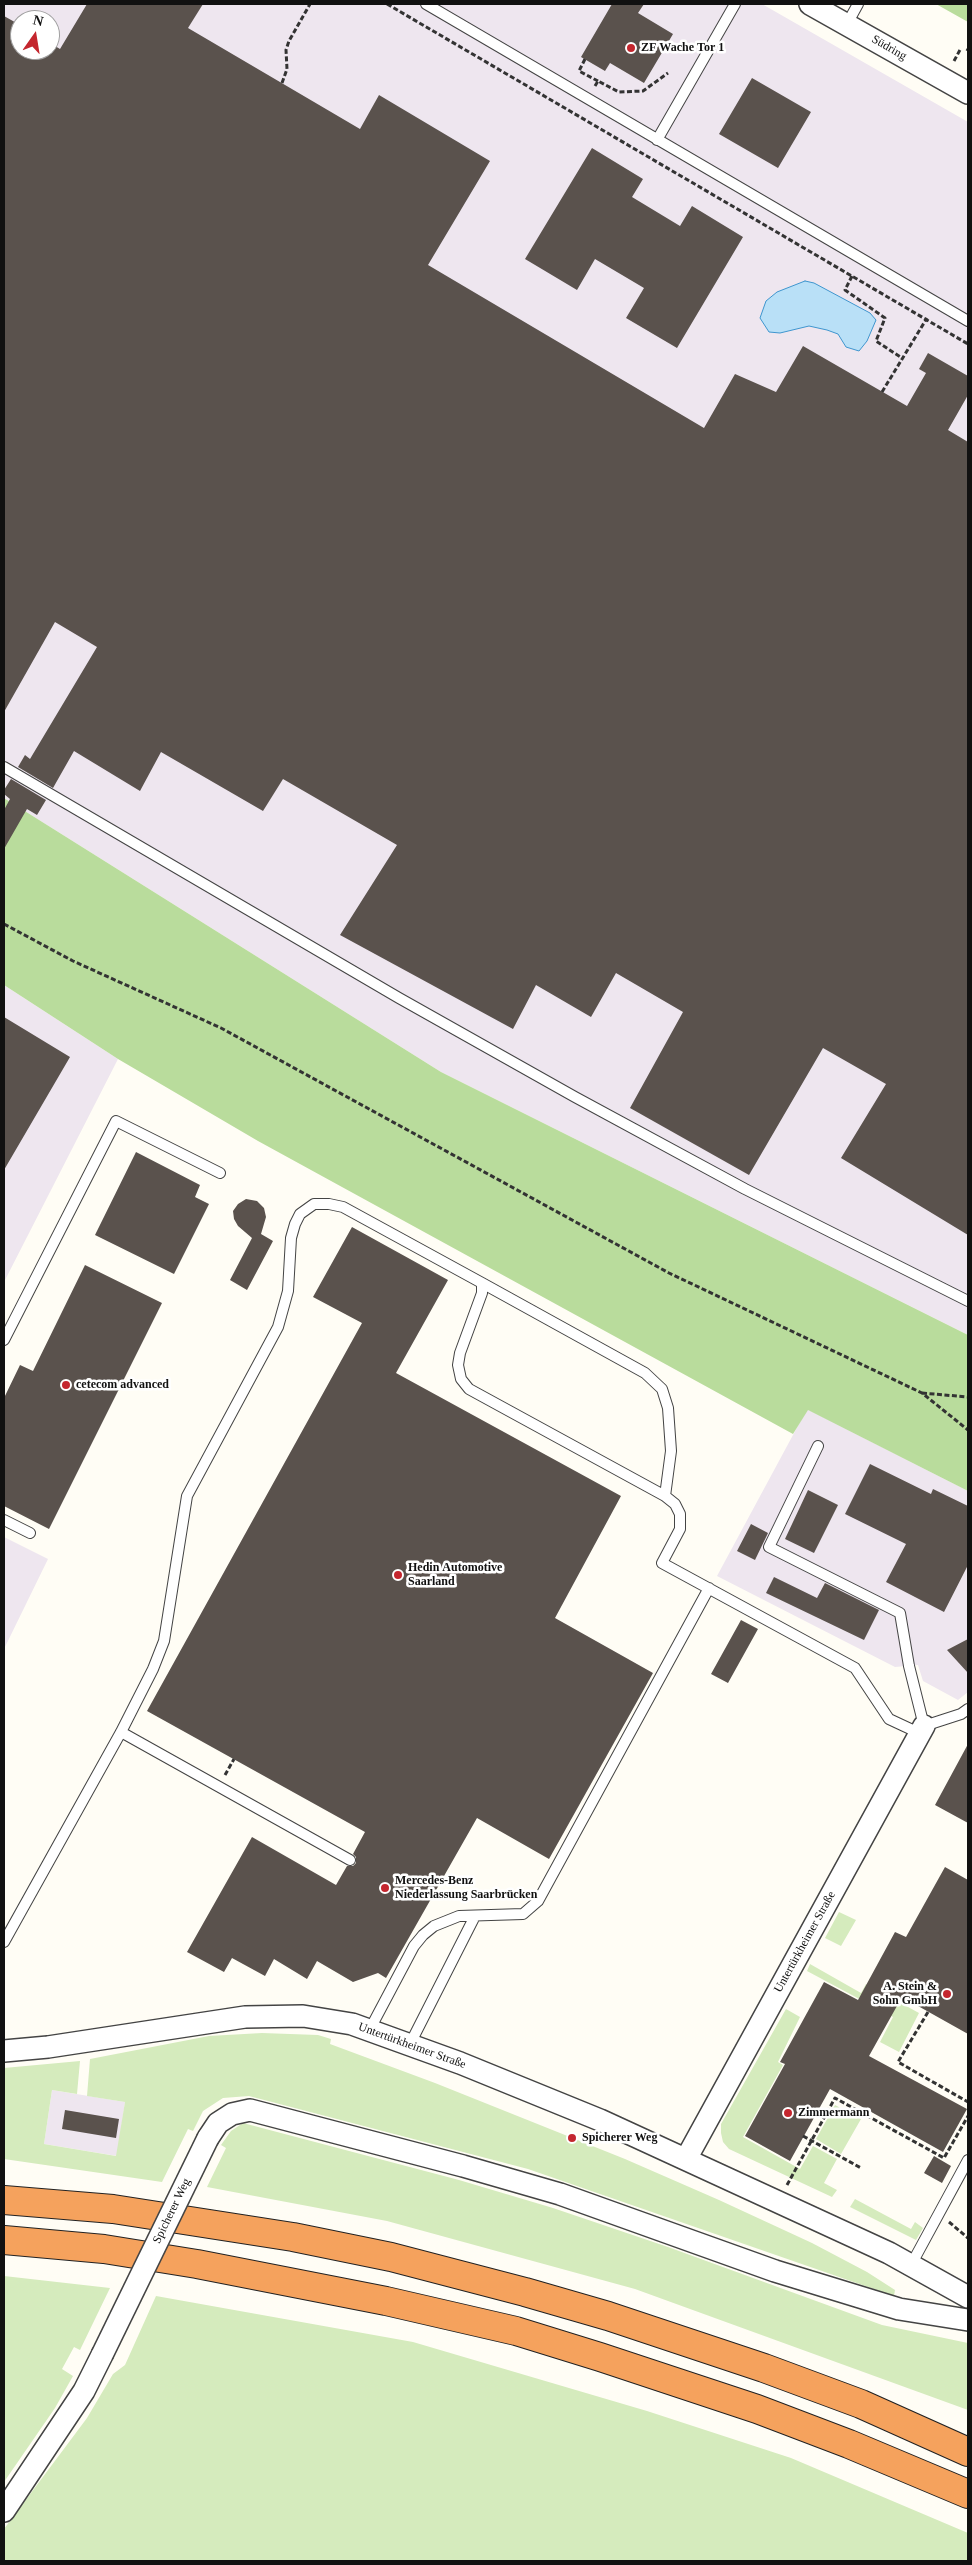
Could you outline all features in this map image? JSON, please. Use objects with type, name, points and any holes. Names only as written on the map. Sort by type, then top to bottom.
[{"type":"highway","points":[[4,2180],[113,2210]]},
{"type":"highway","points":[[4,2200],[113,2210],[203,2222],[302,2239],[391,2257],[525,2292],[608,2316],[764,2368],[861,2404],[968,2452]]},
{"type":"highway","points":[[4,2240],[104,2250],[197,2264],[386,2301],[516,2331],[741,2403],[849,2444],[968,2494]]},
{"type":"street","name":"Südring","points":[[810,4],[968,94]]},
{"type":"street","name":"Untertürkheimer Straße","points":[[686,2159],[921,1730]]},
{"type":"street","name":"Untertürkheimer Straße","points":[[4,2051],[48,2047],[253,2016],[304,2016],[370,2029],[583,2113],[686,2159],[911,2265],[968,2297]]},
{"type":"street","name":"Spicherer Weg","points":[[4,2511],[84,2391],[208,2138],[218,2123],[232,2114],[250,2110],[463,2166],[560,2194],[775,2271],[899,2310],[968,2320]]},
{"type":"lane","points":[[426,4],[968,321]]},
{"type":"lane","points":[[658,140],[735,4]]},
{"type":"lane","points":[[847,24],[858,4]]},
{"type":"lane","points":[[4,767],[399,998],[575,1097],[744,1189],[968,1301]]},
{"type":"lane","points":[[4,1340],[116,1122],[220,1173]]},
{"type":"lane","points":[[4,1942],[121,1732],[152,1670],[164,1641],[187,1496],[278,1327],[288,1291],[291,1238],[300,1214],[314,1204],[329,1204],[343,1207],[645,1372],[662,1389],[668,1408],[671,1451],[665,1496]]},
{"type":"lane","points":[[482,1283],[482,1293],[460,1353],[458,1366],[461,1378],[469,1389],[665,1496],[675,1504],[680,1514],[680,1529],[662,1563],[855,1668],[889,1719],[921,1730],[966,1713]]},
{"type":"lane","points":[[818,1446],[769,1547],[900,1613],[921,1730]]},
{"type":"lane","points":[[4,1520],[30,1533]]},
{"type":"lane","points":[[370,2029],[422,1935],[434,1926],[460,1916],[523,1914],[538,1901],[708,1588]]},
{"type":"lane","points":[[121,1732],[350,1860]]},
{"type":"lane","points":[[410,2044],[475,1916]]},
{"type":"lane","points":[[911,2265],[968,2160]]},
{"type":"path","points":[[282,83],[287,69],[286,50],[289,41],[310,4]]},
{"type":"path","points":[[387,4],[968,344]]},
{"type":"path","points":[[953,63],[961,48]]},
{"type":"path","points":[[585,59],[579,71],[620,92],[643,92],[668,74]]},
{"type":"path","points":[[578,116],[598,81]]},
{"type":"path","points":[[852,276],[845,290],[885,318],[876,341],[902,358]]},
{"type":"path","points":[[882,392],[937,303]]},
{"type":"path","points":[[4,924],[73,961],[221,1028],[669,1273],[922,1393],[968,1430]]},
{"type":"path","points":[[922,1393],[968,1397]]},
{"type":"path","points":[[928,2012],[898,2062],[968,2102]]},
{"type":"path","points":[[790,2178],[835,2098],[944,2158],[968,2116]]},
{"type":"path","points":[[803,2136],[861,2168]]},
{"type":"path","points":[[939,2214],[968,2238]]},
{"type":"shaded area","points":[[4,4],[762,4],[968,122],[968,1335],[441,1072],[4,798]]},
{"type":"shaded area","points":[[4,985],[118,1059],[4,1282]]},
{"type":"shaded area","points":[[807,1409],[968,1491],[968,1692],[958,1700],[923,1681],[918,1665],[895,1667],[717,1576]]},
{"type":"shaded area","points":[[4,1537],[48,1559],[4,1649]]},
{"type":"shaded area","points":[[52,2090],[125,2102],[117,2156],[44,2144]]},
{"type":"green space","points":[[936,4],[968,4],[968,22]]},
{"type":"green space","points":[[4,798],[441,1072],[968,1335],[968,1491],[808,1410],[793,1434],[258,1141],[118,1059],[4,985]]},
{"type":"green space","points":[[839,1912],[856,1920],[841,1946],[825,1938]]},
{"type":"green space","points":[[810,1964],[861,1993],[866,1984],[919,2013],[899,2052],[880,2042],[893,2017],[807,1971]]},
{"type":"green space","points":[[786,2009],[800,2017],[778,2062],[783,2065],[743,2137],[800,2169],[813,2146],[837,2159],[824,2183],[837,2190],[832,2197],[729,2149],[723,2142],[721,2124]]},
{"type":"green space","points":[[262,2033],[318,2035],[331,2039],[330,2044],[435,2083],[625,2159],[812,2243],[867,2272],[895,2290],[894,2296],[528,2169],[249,2096],[223,2098],[203,2111],[193,2131],[188,2129],[162,2182],[4,2159],[4,2068],[80,2061],[77,2094],[52,2090],[44,2144],[116,2156],[125,2102],[87,2096],[90,2059],[209,2036]]},
{"type":"green space","points":[[835,2105],[861,2119],[841,2154],[816,2139]]},
{"type":"green space","points":[[243,2123],[459,2180],[553,2208],[668,2247],[882,2325],[968,2343],[968,2410],[635,2289],[387,2221],[207,2187],[226,2148],[221,2145],[231,2131]]},
{"type":"green space","points":[[855,2199],[911,2229],[915,2222],[923,2228],[916,2240],[850,2207]]},
{"type":"green space","points":[[4,2276],[110,2288],[80,2350],[74,2347],[62,2369],[73,2376],[55,2408],[4,2482]]},
{"type":"green space","points":[[156,2296],[413,2342],[647,2411],[791,2458],[968,2533],[968,2561],[4,2561],[4,2529],[87,2418],[113,2374],[125,2365]]},
{"type":"water","points":[[805,281],[814,283],[870,313],[876,320],[867,341],[859,351],[846,347],[838,334],[809,326],[780,333],[769,332],[760,318],[766,301],[777,292]]},
{"type":"building","points":[[87,4],[203,4],[188,28],[360,129],[379,95],[490,161],[428,265],[704,428],[735,374],[776,392],[803,346],[907,406],[926,373],[919,369],[928,353],[968,376],[968,395],[948,430],[968,442],[968,1235],[841,1158],[886,1084],[823,1048],[749,1175],[630,1108],[683,1012],[616,973],[591,1017],[536,985],[513,1029],[340,935],[397,845],[283,779],[263,811],[161,752],[140,791],[74,751],[53,788],[18,767],[25,755],[30,759],[97,647],[55,622],[4,712],[4,16],[10,19],[10,60],[60,60],[60,49]]},
{"type":"building","name":"ZF Wache Tor 1","points":[[612,4],[644,4],[638,13],[673,34],[644,83],[610,63],[605,71],[581,57]]},
{"type":"building","points":[[752,78],[811,112],[778,168],[719,134]]},
{"type":"building","points":[[592,148],[643,179],[632,197],[680,226],[692,206],[743,237],[677,348],[626,318],[644,288],[595,259],[577,290],[525,259]]},
{"type":"building","points":[[11,779],[46,800],[37,815],[27,809],[4,849],[4,810],[10,799],[4,794],[4,790]]},
{"type":"building","points":[[4,1017],[70,1057],[4,1170]]},
{"type":"building","points":[[136,1152],[200,1185],[195,1197],[209,1204],[174,1274],[95,1235]]},
{"type":"building","points":[[246,1199],[257,1201],[264,1208],[266,1217],[261,1234],[273,1241],[247,1290],[230,1280],[252,1238],[238,1226],[234,1219],[233,1211],[238,1204]]},
{"type":"building","points":[[352,1227],[448,1280],[396,1373],[621,1496],[555,1618],[653,1673],[549,1859],[477,1818],[386,1978],[378,1973],[353,1982],[317,1961],[307,1979],[274,1959],[265,1976],[232,1958],[224,1972],[187,1952],[252,1837],[336,1885],[347,1866],[353,1866],[356,1863],[356,1857],[353,1854],[365,1832],[147,1711],[362,1323],[313,1297]]},
{"type":"building","name":"cetecom advanced","points":[[85,1265],[162,1303],[49,1529],[4,1506],[4,1398],[20,1365],[33,1371]]},
{"type":"building","points":[[870,1464],[931,1494],[933,1489],[968,1506],[968,1565],[944,1612],[886,1582],[906,1544],[845,1514]]},
{"type":"building","points":[[808,1490],[838,1505],[814,1553],[785,1539]]},
{"type":"building","points":[[751,1524],[768,1533],[755,1560],[737,1551]]},
{"type":"building","points":[[774,1577],[817,1598],[825,1583],[879,1610],[864,1640],[766,1593]]},
{"type":"building","points":[[741,1620],[758,1629],[728,1683],[711,1674]]},
{"type":"building","points":[[968,1639],[968,1673],[947,1650]]},
{"type":"building","points":[[968,1744],[968,1823],[935,1805]]},
{"type":"building","points":[[945,1867],[968,1880],[968,2034],[902,1997],[869,2056],[967,2109],[943,2152],[830,2089],[790,2161],[745,2136],[785,2064],[780,2062],[824,1982],[858,2000],[895,1932],[906,1937]]},
{"type":"building","points":[[65,2110],[119,2119],[116,2138],[62,2129]]},
{"type":"building","points":[[934,2156],[951,2166],[942,2183],[924,2173]]},
{"type":"place","name":"ZF Wache Tor 1","points":[[631,48]]},
{"type":"place","name":"cetecom advanced","points":[[66,1385]]},
{"type":"place","name":"Hedin Automotive Saarland","points":[[398,1575]]},
{"type":"place","name":"Mercedes-Benz Niederlassung Saarbrücken","points":[[385,1888]]},
{"type":"place","name":"A. Stein & Sohn GmbH","points":[[947,1994]]},
{"type":"place","name":"Zimmermann","points":[[788,2113]]},
{"type":"place","name":"Spicherer Weg","points":[[572,2138]]}]
